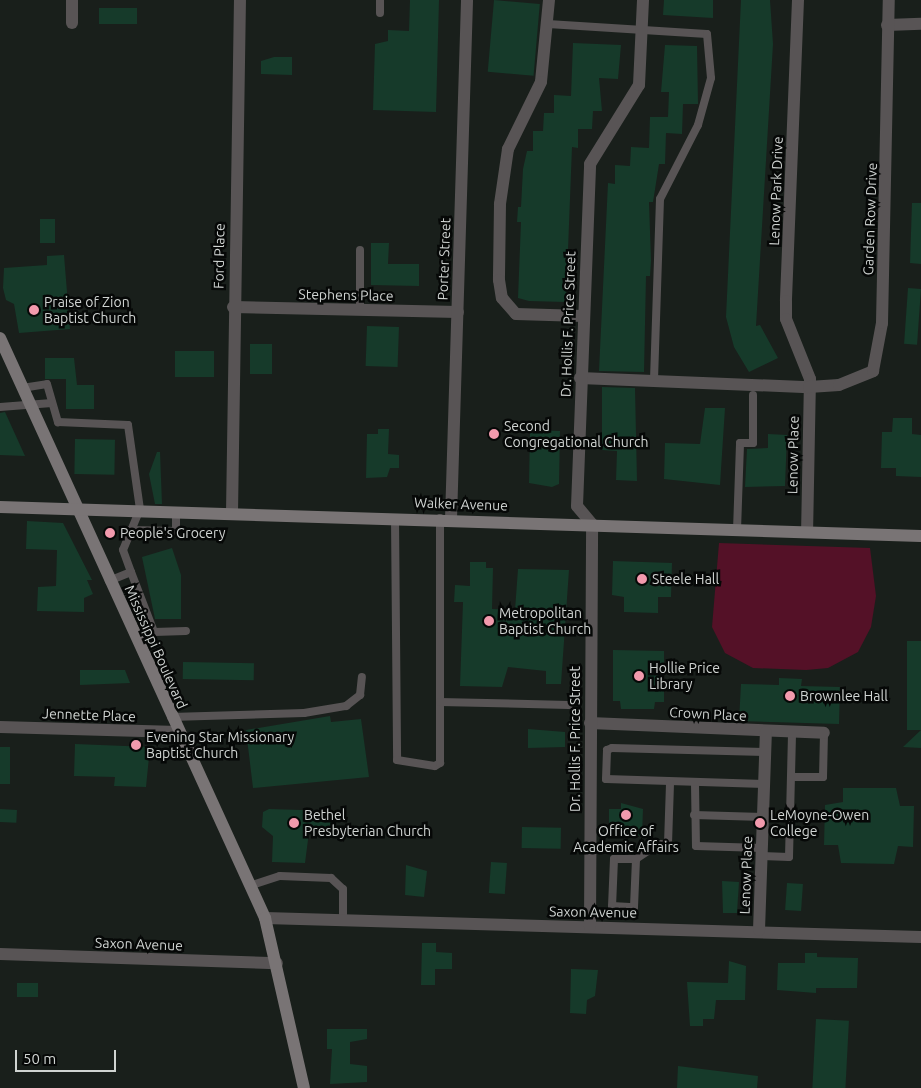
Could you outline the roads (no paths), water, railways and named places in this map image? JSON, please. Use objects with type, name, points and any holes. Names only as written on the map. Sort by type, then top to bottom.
[{"type":"street","points":[[72,0],[72,23]]},
{"type":"street","name":"Ford Place","points":[[232,513],[233,307],[240,0]]},
{"type":"street","name":"Porter Street","points":[[445,518],[458,312],[467,0]]},
{"type":"street","points":[[549,0],[541,82],[508,149],[500,204],[499,280],[502,298],[516,314],[583,316]]},
{"type":"street","name":"Dr. Hollis F. Price Street","points":[[590,927],[592,524],[577,506],[580,378],[590,164],[639,85],[643,0]]},
{"type":"street","name":"Lenow Park Drive","points":[[798,0],[786,319],[809,383]]},
{"type":"street","name":"Garden Row Drive","points":[[580,378],[809,383],[858,379],[873,371],[878,353],[889,0]]},
{"type":"street","points":[[887,25],[921,24]]},
{"type":"street","name":"Stephens Place","points":[[233,307],[458,312]]},
{"type":"street","name":"Mississippi Boulevard","points":[[0,338],[75,508],[178,732],[252,886],[265,918],[277,963],[304,1088]]},
{"type":"street","name":"Lenow Place","points":[[807,532],[809,383]]},
{"type":"street","name":"Walker Avenue","points":[[0,507],[445,518],[921,536]]},
{"type":"street","name":"Crown Place","points":[[590,723],[824,733]]},
{"type":"street","name":"Jennette Place","points":[[0,727],[178,732]]},
{"type":"street","name":"Lenow Place","points":[[759,930],[766,732]]},
{"type":"street","name":"Saxon Avenue","points":[[265,918],[759,930],[921,937]]},
{"type":"street","name":"Saxon Avenue","points":[[0,954],[277,963]]},
{"type":"lane","points":[[380,0],[380,13]]},
{"type":"lane","points":[[548,24],[706,34],[711,78],[698,125],[660,199],[654,381]]},
{"type":"lane","points":[[360,250],[360,310]]},
{"type":"lane","points":[[22,388],[47,384],[58,422],[128,425],[140,509],[123,550],[154,632]]},
{"type":"lane","points":[[736,530],[740,443],[753,443],[753,395]]},
{"type":"lane","points":[[0,407],[30,408],[52,403]]},
{"type":"lane","points":[[130,530],[176,531],[176,511]]},
{"type":"lane","points":[[395,518],[400,764],[440,763],[445,518]]},
{"type":"lane","points":[[109,581],[131,572]]},
{"type":"lane","points":[[136,639],[154,632],[186,631]]},
{"type":"lane","points":[[171,717],[304,713],[346,706],[360,695],[362,677]]},
{"type":"lane","points":[[440,702],[569,705]]},
{"type":"lane","points":[[695,784],[696,846],[762,852],[789,857],[792,732]]},
{"type":"lane","points":[[792,777],[823,778],[824,733]]},
{"type":"lane","points":[[764,784],[608,782],[607,750],[765,752]]},
{"type":"lane","points":[[636,859],[634,907],[612,906],[614,859],[636,859],[647,849],[668,844],[670,783]]},
{"type":"lane","points":[[694,815],[763,817]]},
{"type":"lane","points":[[252,886],[280,876],[331,878],[343,889],[343,920]]},
{"type":"place","name":"Praise of Zion Baptist Church","points":[[34,310]]},
{"type":"place","name":"Second Congregational Church","points":[[494,434]]},
{"type":"place","name":"People's Grocery","points":[[110,533]]},
{"type":"place","name":"Steele Hall","points":[[642,579]]},
{"type":"place","name":"Metropolitan Baptist Church","points":[[489,621]]},
{"type":"place","name":"Hollie Price Library","points":[[639,676]]},
{"type":"place","name":"Brownlee Hall","points":[[790,696]]},
{"type":"place","name":"Evening Star Missionary Baptist Church","points":[[136,745]]},
{"type":"place","name":"Office of Academic Affairs","points":[[626,815]]},
{"type":"place","name":"Bethel Presbyterian Church","points":[[294,823]]},
{"type":"place","name":"LeMoyne-Owen College","points":[[760,823]]}]
